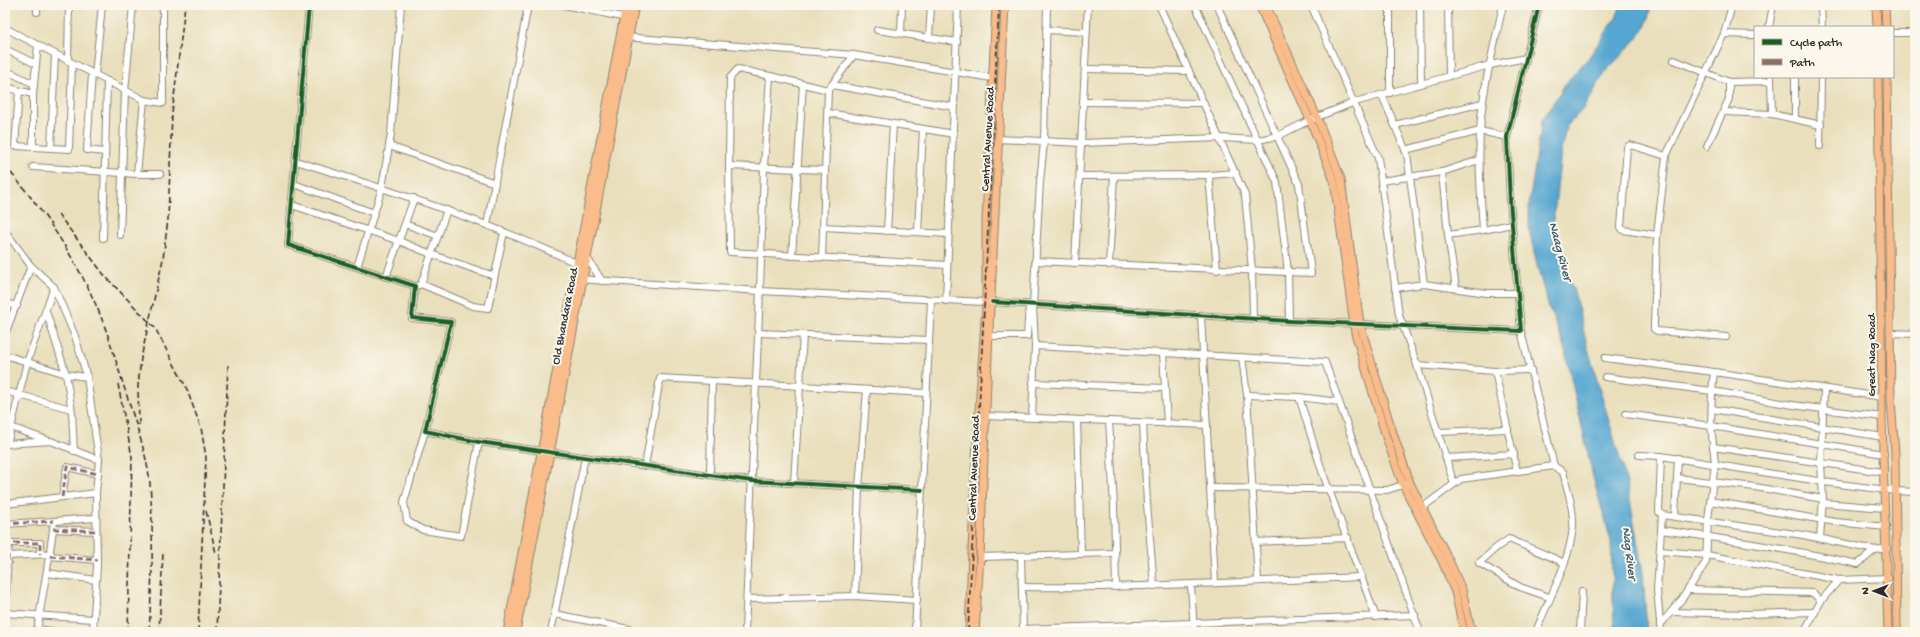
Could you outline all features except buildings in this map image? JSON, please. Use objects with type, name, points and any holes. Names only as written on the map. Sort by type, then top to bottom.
[{"type":"highway","points":[[627,5],[628,19]]},
{"type":"highway","name":"Old Bhandara Road","points":[[516,632],[523,572],[547,452],[578,279],[582,266],[587,258],[624,37],[628,19],[634,5]]},
{"type":"highway","points":[[582,266],[624,37]]},
{"type":"highway","points":[[508,632],[523,572]]},
{"type":"main road","points":[[969,632],[975,472],[988,302],[986,221],[992,125],[992,78],[996,5]]},
{"type":"main road","name":"Central Avenue Road","points":[[975,632],[990,336],[988,302],[1005,5]]},
{"type":"main road","points":[[1259,5],[1314,118]]},
{"type":"main road","points":[[1266,5],[1314,118],[1334,181],[1356,324],[1386,437],[1442,561],[1454,592],[1464,632]]},
{"type":"main road","points":[[1876,5],[1877,26]]},
{"type":"main road","points":[[1885,5],[1886,26]]},
{"type":"main road","name":"Great Nag Road","points":[[1878,78],[1882,417],[1888,578],[1888,632]]},
{"type":"main road","name":"Great Nag Road","points":[[1887,78],[1892,333],[1891,401],[1895,453],[1894,491],[1897,632]]},
{"type":"main road","points":[[1882,333],[1892,333]]},
{"type":"main road","points":[[1407,484],[1423,507],[1462,590],[1472,632]]},
{"type":"street","points":[[37,5],[37,12]]},
{"type":"street","points":[[18,91],[15,146],[69,149],[69,5]]},
{"type":"street","points":[[102,5],[87,150],[104,152]]},
{"type":"street","points":[[120,235],[125,90],[133,5]]},
{"type":"street","points":[[309,5],[288,245],[418,285],[473,306],[488,308],[504,232]]},
{"type":"street","points":[[357,267],[382,188],[389,146],[401,5]]},
{"type":"street","points":[[487,225],[528,5]]},
{"type":"street","points":[[564,5],[628,19]]},
{"type":"street","points":[[901,33],[902,5]]},
{"type":"street","points":[[929,38],[932,5]]},
{"type":"street","points":[[946,301],[954,134],[958,5]]},
{"type":"street","points":[[990,336],[1027,336],[1035,261],[1044,142],[1047,5]]},
{"type":"street","points":[[1075,263],[1081,176],[1088,5]]},
{"type":"street","points":[[1159,5],[1245,195],[1252,270],[1253,317]]},
{"type":"street","points":[[1195,5],[1277,182],[1288,272],[1289,321]]},
{"type":"street","points":[[1035,261],[1311,273],[1299,184],[1218,5]]},
{"type":"street","points":[[1311,5],[1355,102],[1378,158],[1399,315],[1418,364],[1454,484]]},
{"type":"street","points":[[1390,5],[1390,93]]},
{"type":"street","points":[[1420,5],[1421,84]]},
{"type":"street","points":[[1448,5],[1449,76]]},
{"type":"street","points":[[1483,230],[1479,160],[1482,103],[1503,5]]},
{"type":"street","points":[[1536,632],[1549,597],[1565,563],[1573,525],[1569,495],[1563,472],[1554,466],[1521,331],[1512,224],[1507,137],[1539,5]]},
{"type":"street","points":[[1726,337],[1654,329],[1657,235],[1666,156],[1704,73],[1724,34],[1732,5]]},
{"type":"street","points":[[1769,26],[1774,5]]},
{"type":"street","points":[[1822,5],[1822,26]]},
{"type":"street","points":[[5,28],[144,100],[163,103],[162,6]]},
{"type":"street","points":[[877,30],[957,42]]},
{"type":"street","points":[[1046,30],[1086,32]]},
{"type":"street","points":[[1894,33],[1915,34]]},
{"type":"street","points":[[1724,34],[1754,35]]},
{"type":"street","points":[[624,37],[854,55],[992,78]]},
{"type":"street","points":[[33,147],[33,94],[38,45]]},
{"type":"street","points":[[5,48],[36,64]]},
{"type":"street","points":[[51,148],[55,54]]},
{"type":"street","points":[[822,258],[830,87],[854,55]]},
{"type":"street","points":[[998,140],[1082,143],[1220,138],[1258,140],[1278,136],[1314,118],[1355,102],[1490,64],[1526,58]]},
{"type":"street","points":[[1674,60],[1729,82],[1771,79],[1772,114]]},
{"type":"street","points":[[948,265],[730,252],[730,78],[738,69],[803,84],[830,87],[955,108]]},
{"type":"street","points":[[5,70],[34,84]]},
{"type":"street","points":[[1085,70],[1189,71]]},
{"type":"street","points":[[745,632],[760,291],[760,254],[770,76]]},
{"type":"street","points":[[1795,78],[1795,118]]},
{"type":"street","points":[[1820,146],[1821,78]]},
{"type":"street","points":[[103,238],[107,81]]},
{"type":"street","points":[[1707,146],[1729,99],[1729,82]]},
{"type":"street","points":[[792,256],[803,84]]},
{"type":"street","points":[[5,87],[33,94]]},
{"type":"street","points":[[1382,95],[1405,150],[1424,284]]},
{"type":"street","points":[[138,174],[144,100]]},
{"type":"street","points":[[1083,102],[1204,103]]},
{"type":"street","points":[[1395,125],[1482,103]]},
{"type":"street","points":[[1724,112],[1772,114],[1821,125]]},
{"type":"street","points":[[828,113],[954,134]]},
{"type":"street","points":[[887,231],[892,124]]},
{"type":"street","points":[[918,232],[923,129]]},
{"type":"street","points":[[1405,150],[1480,131],[1507,137]]},
{"type":"street","points":[[1657,235],[1623,230],[1621,228],[1627,146],[1630,145],[1666,156]]},
{"type":"street","points":[[389,146],[495,183]]},
{"type":"street","points":[[1381,181],[1442,172],[1479,160]]},
{"type":"street","points":[[296,161],[414,198],[447,210],[534,243],[582,266]]},
{"type":"street","points":[[729,166],[825,170]]},
{"type":"street","points":[[33,167],[138,174],[160,174]]},
{"type":"street","points":[[1442,172],[1448,235],[1456,288]]},
{"type":"street","points":[[1081,176],[1209,175],[1236,173]]},
{"type":"street","points":[[1209,175],[1217,270]]},
{"type":"street","points":[[1109,265],[1114,176]]},
{"type":"street","points":[[294,184],[374,213]]},
{"type":"street","points":[[386,276],[414,198]]},
{"type":"street","points":[[292,205],[368,230],[494,276]]},
{"type":"street","points":[[447,210],[418,285],[412,318],[451,322],[425,430],[404,502],[407,521],[423,530],[461,536],[479,442]]},
{"type":"street","points":[[405,224],[438,236]]},
{"type":"street","points":[[1448,235],[1512,224]]},
{"type":"street","points":[[824,227],[949,234]]},
{"type":"street","points":[[6,234],[31,266],[54,287],[75,336],[86,377],[99,460],[96,493],[97,560],[93,632]]},
{"type":"street","points":[[587,258],[602,281]]},
{"type":"street","points":[[5,334],[17,306],[31,266]]},
{"type":"street","points":[[578,279],[760,291],[1253,317],[1289,321],[1521,331]]},
{"type":"street","points":[[1395,288],[1424,284],[1487,293],[1518,293]]},
{"type":"street","points":[[50,441],[6,444],[8,426],[19,395],[27,362],[54,287]]},
{"type":"street","points":[[915,632],[931,300]]},
{"type":"street","points":[[5,303],[17,306]]},
{"type":"street","points":[[1031,305],[1035,346],[1032,418]]},
{"type":"street","points":[[46,310],[66,374],[72,409],[74,451]]},
{"type":"street","points":[[1201,315],[1215,583]]},
{"type":"street","points":[[758,333],[929,340]]},
{"type":"street","points":[[1892,333],[1915,334]]},
{"type":"street","points":[[794,483],[803,336]]},
{"type":"street","points":[[1035,346],[1325,362],[1420,632]]},
{"type":"street","points":[[1163,353],[1167,424]]},
{"type":"street","points":[[5,355],[66,374],[86,377]]},
{"type":"street","points":[[1242,357],[1253,488],[1258,580]]},
{"type":"street","points":[[1605,358],[1714,372],[1882,398]]},
{"type":"street","points":[[1418,364],[1495,370],[1531,370]]},
{"type":"street","points":[[1495,370],[1517,472]]},
{"type":"street","points":[[1660,629],[1706,562],[1708,520],[1715,463],[1711,426],[1714,372]]},
{"type":"street","points":[[1605,377],[1712,390],[1822,409],[1882,417]]},
{"type":"street","points":[[645,466],[660,378],[926,393]]},
{"type":"street","points":[[710,475],[712,381]]},
{"type":"street","points":[[1033,383],[1164,388]]},
{"type":"street","points":[[855,596],[859,487],[867,390]]},
{"type":"street","points":[[1820,538],[1823,519],[1821,426],[1824,390]]},
{"type":"street","points":[[5,391],[72,409]]},
{"type":"street","points":[[1246,396],[1299,397],[1339,402]]},
{"type":"street","points":[[1299,397],[1329,489],[1376,617]]},
{"type":"street","points":[[1712,408],[1883,437]]},
{"type":"street","points":[[1626,414],[1884,454]]},
{"type":"street","points":[[986,416],[1207,425]]},
{"type":"street","points":[[1077,420],[1081,554]]},
{"type":"street","points":[[1109,421],[1116,586]]},
{"type":"street","points":[[1143,422],[1147,504],[1154,586]]},
{"type":"street","points":[[8,426],[99,460]]},
{"type":"street","points":[[1438,432],[1508,429]]},
{"type":"street","points":[[425,430],[479,442],[752,481],[922,490]]},
{"type":"street","points":[[1714,447],[1884,472]]},
{"type":"street","points":[[1446,458],[1514,454]]},
{"type":"street","points":[[1639,455],[1678,458],[1821,481],[1884,490],[1915,492]]},
{"type":"street","points":[[1661,456],[1658,512],[1662,515],[1708,520],[1820,538],[1875,550],[1887,548]]},
{"type":"street","points":[[551,632],[585,457]]},
{"type":"street","points":[[1676,516],[1678,458]]},
{"type":"street","points":[[1423,507],[1461,479],[1554,466]]},
{"type":"street","points":[[62,497],[68,467],[98,474]]},
{"type":"street","points":[[1677,478],[1713,482],[1823,501],[1885,508]]},
{"type":"street","points":[[1210,488],[1387,490],[1407,484]]},
{"type":"street","points":[[5,504],[96,493]]},
{"type":"street","points":[[1710,501],[1823,519],[1886,527]]},
{"type":"street","points":[[1660,629],[1657,590],[1662,515]]},
{"type":"street","points":[[5,524],[96,518]]},
{"type":"street","points":[[54,521],[50,555],[37,631],[60,632]]},
{"type":"street","points":[[52,529],[96,531]]},
{"type":"street","points":[[1661,530],[1756,544],[1780,550],[1804,552],[1858,564],[1875,550]]},
{"type":"street","points":[[1256,542],[1348,538]]},
{"type":"street","points":[[1549,597],[1520,587],[1479,563],[1509,539],[1565,563]]},
{"type":"street","points":[[5,606],[7,543],[40,543],[40,554]]},
{"type":"street","points":[[1660,551],[1707,555],[1839,580],[1888,578]]},
{"type":"street","points":[[980,557],[1021,557],[1115,553]]},
{"type":"street","points":[[7,556],[40,554],[97,560]]},
{"type":"street","points":[[1021,557],[1022,629],[1415,615]]},
{"type":"street","points":[[47,572],[96,580]]},
{"type":"street","points":[[1022,587],[1191,585],[1258,580],[1362,577]]},
{"type":"street","points":[[1804,632],[1821,601],[1839,580]]},
{"type":"street","points":[[1191,585],[1194,632]]},
{"type":"street","points":[[1688,590],[1813,593],[1821,601]]},
{"type":"street","points":[[1580,632],[1582,591]]},
{"type":"street","points":[[747,599],[855,596],[917,600]]},
{"type":"street","points":[[1672,612],[1748,614],[1815,612]]},
{"type":"street","points":[[5,613],[39,614],[94,619]]},
{"type":"street","points":[[555,614],[643,632]]},
{"type":"water","name":"Nag River","points":[[1621,5],[1652,5],[1645,28],[1636,40],[1606,71],[1583,109],[1566,127],[1561,152],[1553,224],[1560,256],[1575,295],[1588,349],[1627,483],[1643,573],[1647,632],[1614,632],[1611,541],[1594,481],[1563,342],[1549,308],[1529,230],[1529,205],[1542,120],[1566,83],[1589,57],[1616,18]]},
{"type":"railway","points":[[139,425],[138,386],[141,358],[163,259],[168,219],[172,114],[185,5]]},
{"type":"railway","points":[[968,632],[999,5]]},
{"type":"railway","points":[[5,166],[44,215],[78,268],[96,305],[113,350],[144,451],[149,473],[152,521],[149,632]]},
{"type":"railway","points":[[58,214],[105,276],[155,328],[186,387],[201,428],[206,457],[198,632]]},
{"type":"railway","points":[[217,632],[228,364]]},
{"type":"railway","points":[[118,384],[132,457],[128,632]]},
{"type":"railway","points":[[206,511],[216,553]]},
{"type":"railway","points":[[159,632],[163,553]]},
{"type":"marked path","points":[[62,497],[67,467],[98,474]]},
{"type":"marked path","points":[[5,524],[54,521]]},
{"type":"marked path","points":[[53,529],[96,531]]},
{"type":"marked path","points":[[5,543],[40,543],[40,554]]},
{"type":"marked path","points":[[5,606],[9,543]]},
{"type":"marked path","points":[[50,556],[97,560]]},
{"type":"cycle path","points":[[309,5],[288,245],[415,286],[412,318],[451,322],[425,431],[479,442],[752,481],[922,490]]},
{"type":"cycle path","points":[[992,302],[1289,321],[1521,331],[1510,201],[1507,137],[1539,5]]},
{"type":"water label","name":"Naag River","points":[[1562,251]]}]
